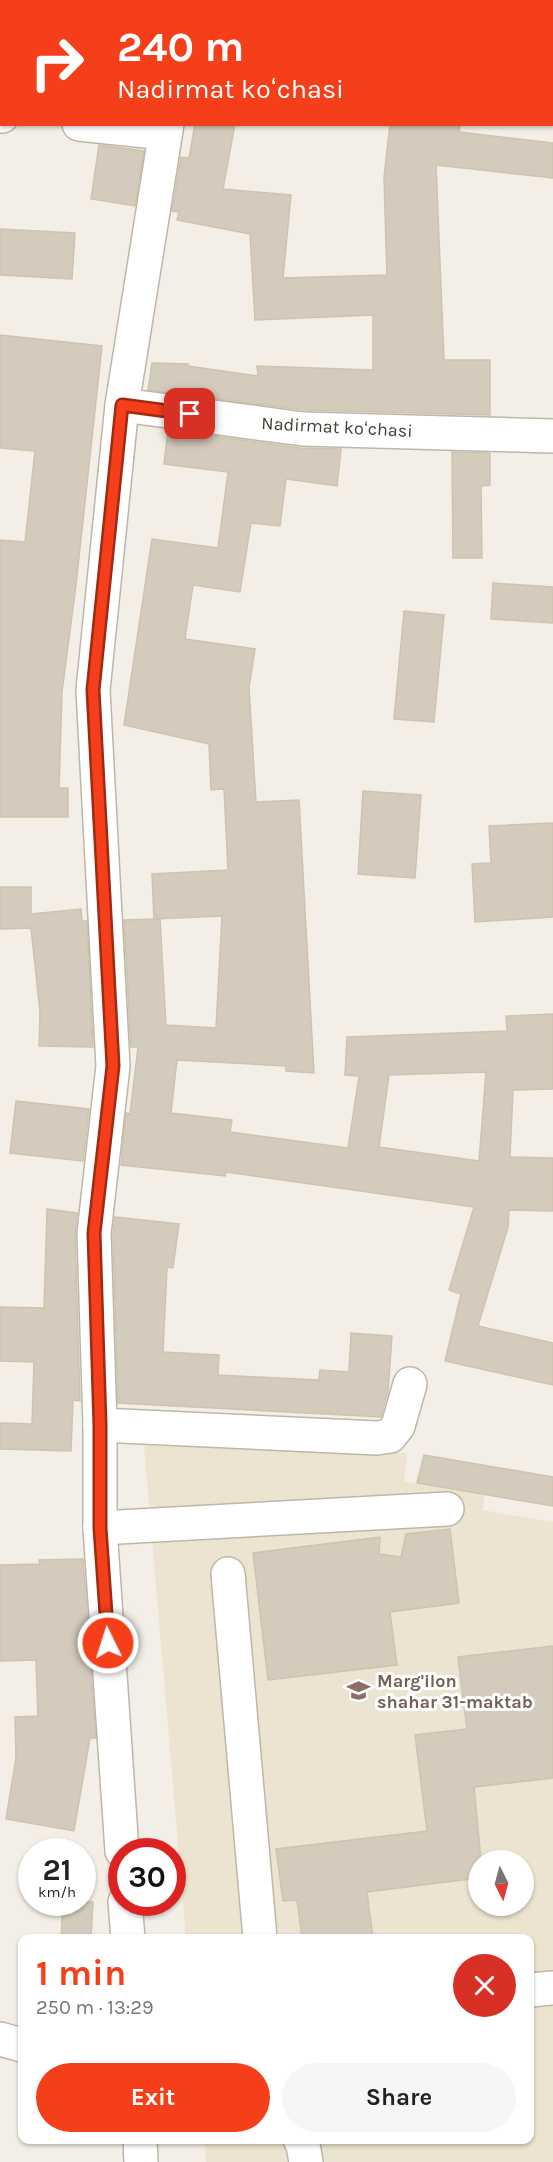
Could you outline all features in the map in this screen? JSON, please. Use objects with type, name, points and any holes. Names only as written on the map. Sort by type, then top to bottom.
[{"type":"street","points":[[114,126],[166,129],[122,405],[93,690],[113,1066],[94,1233],[100,1425],[100,1528],[121,1838]]},
{"type":"street","name":"Nadirmat koʻchasi","points":[[122,405],[303,429],[553,436]]},
{"type":"street","points":[[100,1425],[377,1438],[390,1436],[398,1426],[410,1384]]},
{"type":"street","points":[[100,1528],[447,1509]]},
{"type":"street","points":[[228,1574],[260,1934]]},
{"type":"street","points":[[126,1916],[128,1934]]},
{"type":"street","points":[[534,1990],[553,1988]]},
{"type":"street","points":[[0,2039],[18,2044]]},
{"type":"street","points":[[140,2144],[141,2162]]},
{"type":"street","points":[[302,2144],[306,2162]]},
{"type":"shaded area","name":"Marg'ilon shahar 31-maktab","points":[[144,1445],[407,1453],[404,1481],[485,1495],[483,1510],[553,1522],[553,2162],[206,2162],[204,2144],[534,2144],[534,1934],[186,1934],[186,1838],[177,1838]]},
{"type":"building","points":[[195,126],[235,126],[223,189],[291,195],[283,278],[387,275],[384,178],[390,126],[460,126],[459,132],[553,143],[553,178],[436,165],[444,360],[490,360],[490,415],[304,410],[148,390],[152,363],[188,364],[188,366],[258,376],[257,366],[373,370],[373,315],[255,320],[250,234],[177,220],[179,212],[172,211],[181,157],[189,158]]},
{"type":"building","points":[[99,145],[144,151],[135,206],[91,199]]},
{"type":"building","points":[[0,229],[75,233],[72,279],[0,275]]},
{"type":"building","points":[[0,335],[102,346],[62,692],[59,788],[68,788],[68,817],[0,817],[0,540],[25,542],[35,451],[0,448]]},
{"type":"building","points":[[168,430],[301,448],[341,449],[337,486],[286,479],[280,526],[251,523],[240,592],[193,585],[185,639],[255,649],[249,688],[256,802],[299,800],[314,1073],[286,1071],[286,1066],[177,1060],[171,1113],[232,1120],[230,1132],[348,1148],[359,1076],[345,1075],[347,1037],[507,1031],[506,1016],[553,1014],[553,1089],[513,1090],[510,1157],[553,1158],[553,1211],[509,1210],[508,1227],[478,1326],[553,1343],[553,1385],[445,1361],[461,1294],[449,1290],[474,1207],[226,1172],[225,1176],[121,1165],[126,1113],[130,1114],[138,1047],[131,1047],[124,920],[160,919],[166,1025],[216,1028],[222,916],[154,919],[152,874],[228,870],[224,789],[211,790],[209,744],[124,725],[152,539],[218,548],[228,472],[164,464]],"holes":[[[486,1072],[479,1161],[379,1147],[389,1075]]]},
{"type":"building","points":[[452,452],[490,453],[490,485],[481,486],[482,558],[453,558]]},
{"type":"building","points":[[493,583],[553,587],[553,623],[491,619]]},
{"type":"building","points":[[404,611],[444,615],[434,722],[394,719]]},
{"type":"building","points":[[363,791],[421,795],[415,878],[358,874]]},
{"type":"building","points":[[553,823],[553,917],[475,922],[472,864],[491,863],[489,826]]},
{"type":"building","points":[[0,887],[31,887],[31,914],[81,909],[82,921],[87,921],[93,1047],[39,1046],[40,1012],[31,928],[0,929]]},
{"type":"building","points":[[16,1101],[89,1109],[83,1161],[10,1153]]},
{"type":"building","points":[[47,1209],[77,1213],[75,1234],[80,1401],[73,1400],[71,1451],[0,1449],[0,1423],[32,1424],[34,1362],[0,1361],[0,1307],[44,1308]]},
{"type":"building","points":[[115,1217],[179,1224],[173,1268],[167,1267],[163,1352],[219,1355],[218,1375],[319,1380],[320,1370],[349,1372],[351,1333],[392,1336],[388,1391],[381,1417],[118,1403],[113,1234]]},
{"type":"building","points":[[424,1455],[553,1477],[553,1506],[417,1483]]},
{"type":"building","points":[[450,1529],[459,1603],[390,1612],[397,1665],[268,1680],[253,1553],[380,1537],[379,1554],[401,1557],[406,1534]]},
{"type":"building","points":[[83,1559],[96,1738],[90,1738],[74,1831],[6,1819],[16,1758],[15,1717],[38,1716],[36,1660],[0,1661],[0,1565],[40,1564],[39,1560]]},
{"type":"building","points":[[553,1646],[553,1778],[474,1787],[480,1850],[468,1850],[468,1879],[367,1892],[372,1934],[301,1934],[297,1900],[283,1901],[276,1849],[427,1831],[415,1735],[467,1729],[458,1657]]},
{"type":"building","points":[[62,1916],[92,1916],[91,1934],[61,1934]]},
{"type":"place","name":"Marg'ilon shahar 31-maktab","points":[[359,1691]]},
{"type":"route","points":[[108,1643],[100,1528],[100,1425],[94,1233],[113,1066],[93,690],[122,405],[190,414]]}]
